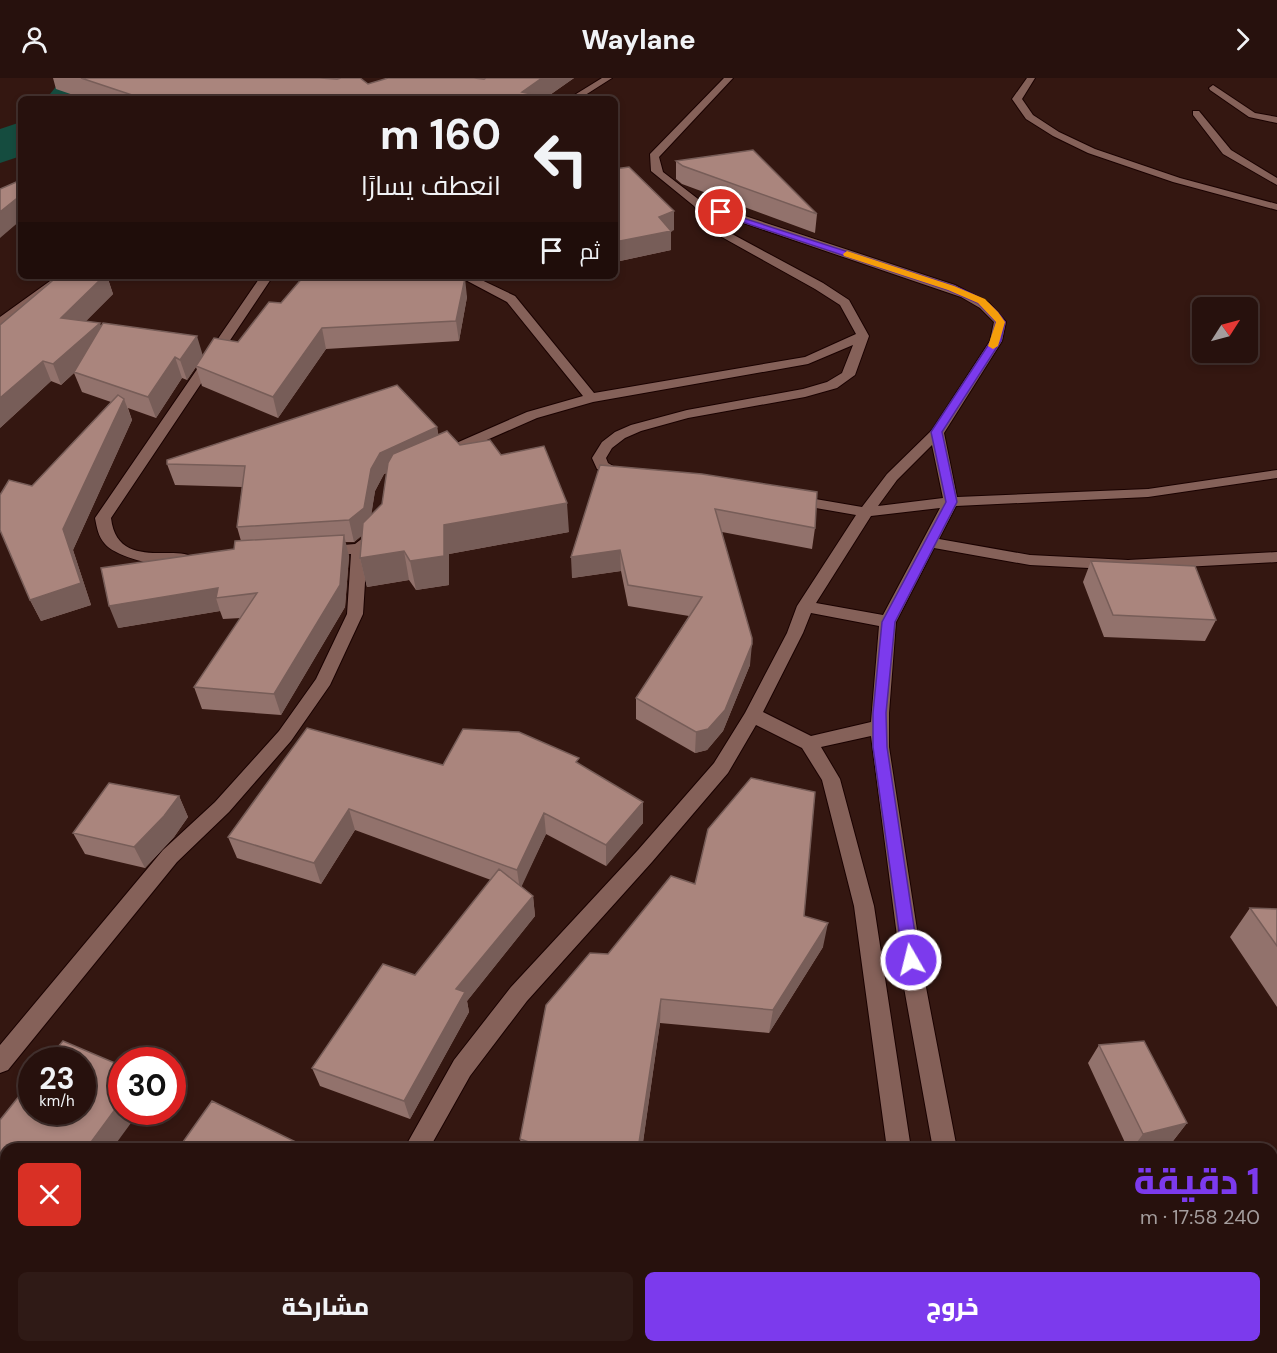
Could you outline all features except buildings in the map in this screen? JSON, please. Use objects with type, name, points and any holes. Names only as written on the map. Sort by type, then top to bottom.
[{"type":"street","points":[[578,96],[608,78]]},
{"type":"street","points":[[420,1143],[469,1059],[519,994],[645,856],[721,768],[753,715],[795,633],[805,606],[866,512],[892,477],[937,432],[996,341],[1000,322],[981,301],[951,288],[698,204],[671,185],[655,169],[654,156],[729,78]]},
{"type":"street","points":[[1031,78],[1017,99],[1020,109],[1035,122],[1087,150],[1180,182],[1277,207]]},
{"type":"street","points":[[1213,88],[1252,115],[1277,120]]},
{"type":"street","points":[[1196,113],[1227,153],[1277,182]]},
{"type":"street","points":[[639,477],[614,474],[602,466],[599,458],[607,445],[620,435],[636,428],[687,414],[805,393],[831,385],[848,375],[863,336],[845,303],[819,286],[715,229],[698,204]]},
{"type":"street","points":[[0,323],[61,279]]},
{"type":"street","points":[[200,558],[157,559],[128,552],[106,536],[103,518],[265,279]]},
{"type":"street","points":[[470,279],[511,299],[591,398]]},
{"type":"street","points":[[426,461],[532,415],[591,398],[808,360],[863,336]]},
{"type":"street","points":[[937,432],[951,502],[932,543],[888,622],[880,747],[914,982],[944,1143]]},
{"type":"street","points":[[773,498],[866,512],[951,502],[1148,494],[1277,474]]},
{"type":"street","points":[[314,551],[359,549],[378,533],[382,516]]},
{"type":"street","points":[[932,543],[1030,560],[1128,564],[1277,557]]},
{"type":"street","points":[[0,1062],[170,856],[222,807],[285,736],[324,681],[355,614],[359,549]]},
{"type":"street","points":[[805,606],[888,622]]},
{"type":"street","points":[[753,715],[809,743],[831,779],[864,906],[898,1143]]},
{"type":"street","points":[[809,743],[880,727]]},
{"type":"waterway","points":[[70,96],[85,78]]},
{"type":"waterway","points":[[0,149],[18,138]]},
{"type":"slow traffic","points":[[847,254],[951,288],[981,301],[1000,322],[993,346]]},
{"type":"route","points":[[721,212],[951,288],[981,301],[1000,322],[996,341],[937,432],[951,502],[932,543],[888,622],[880,713],[880,747],[911,960]]}]
